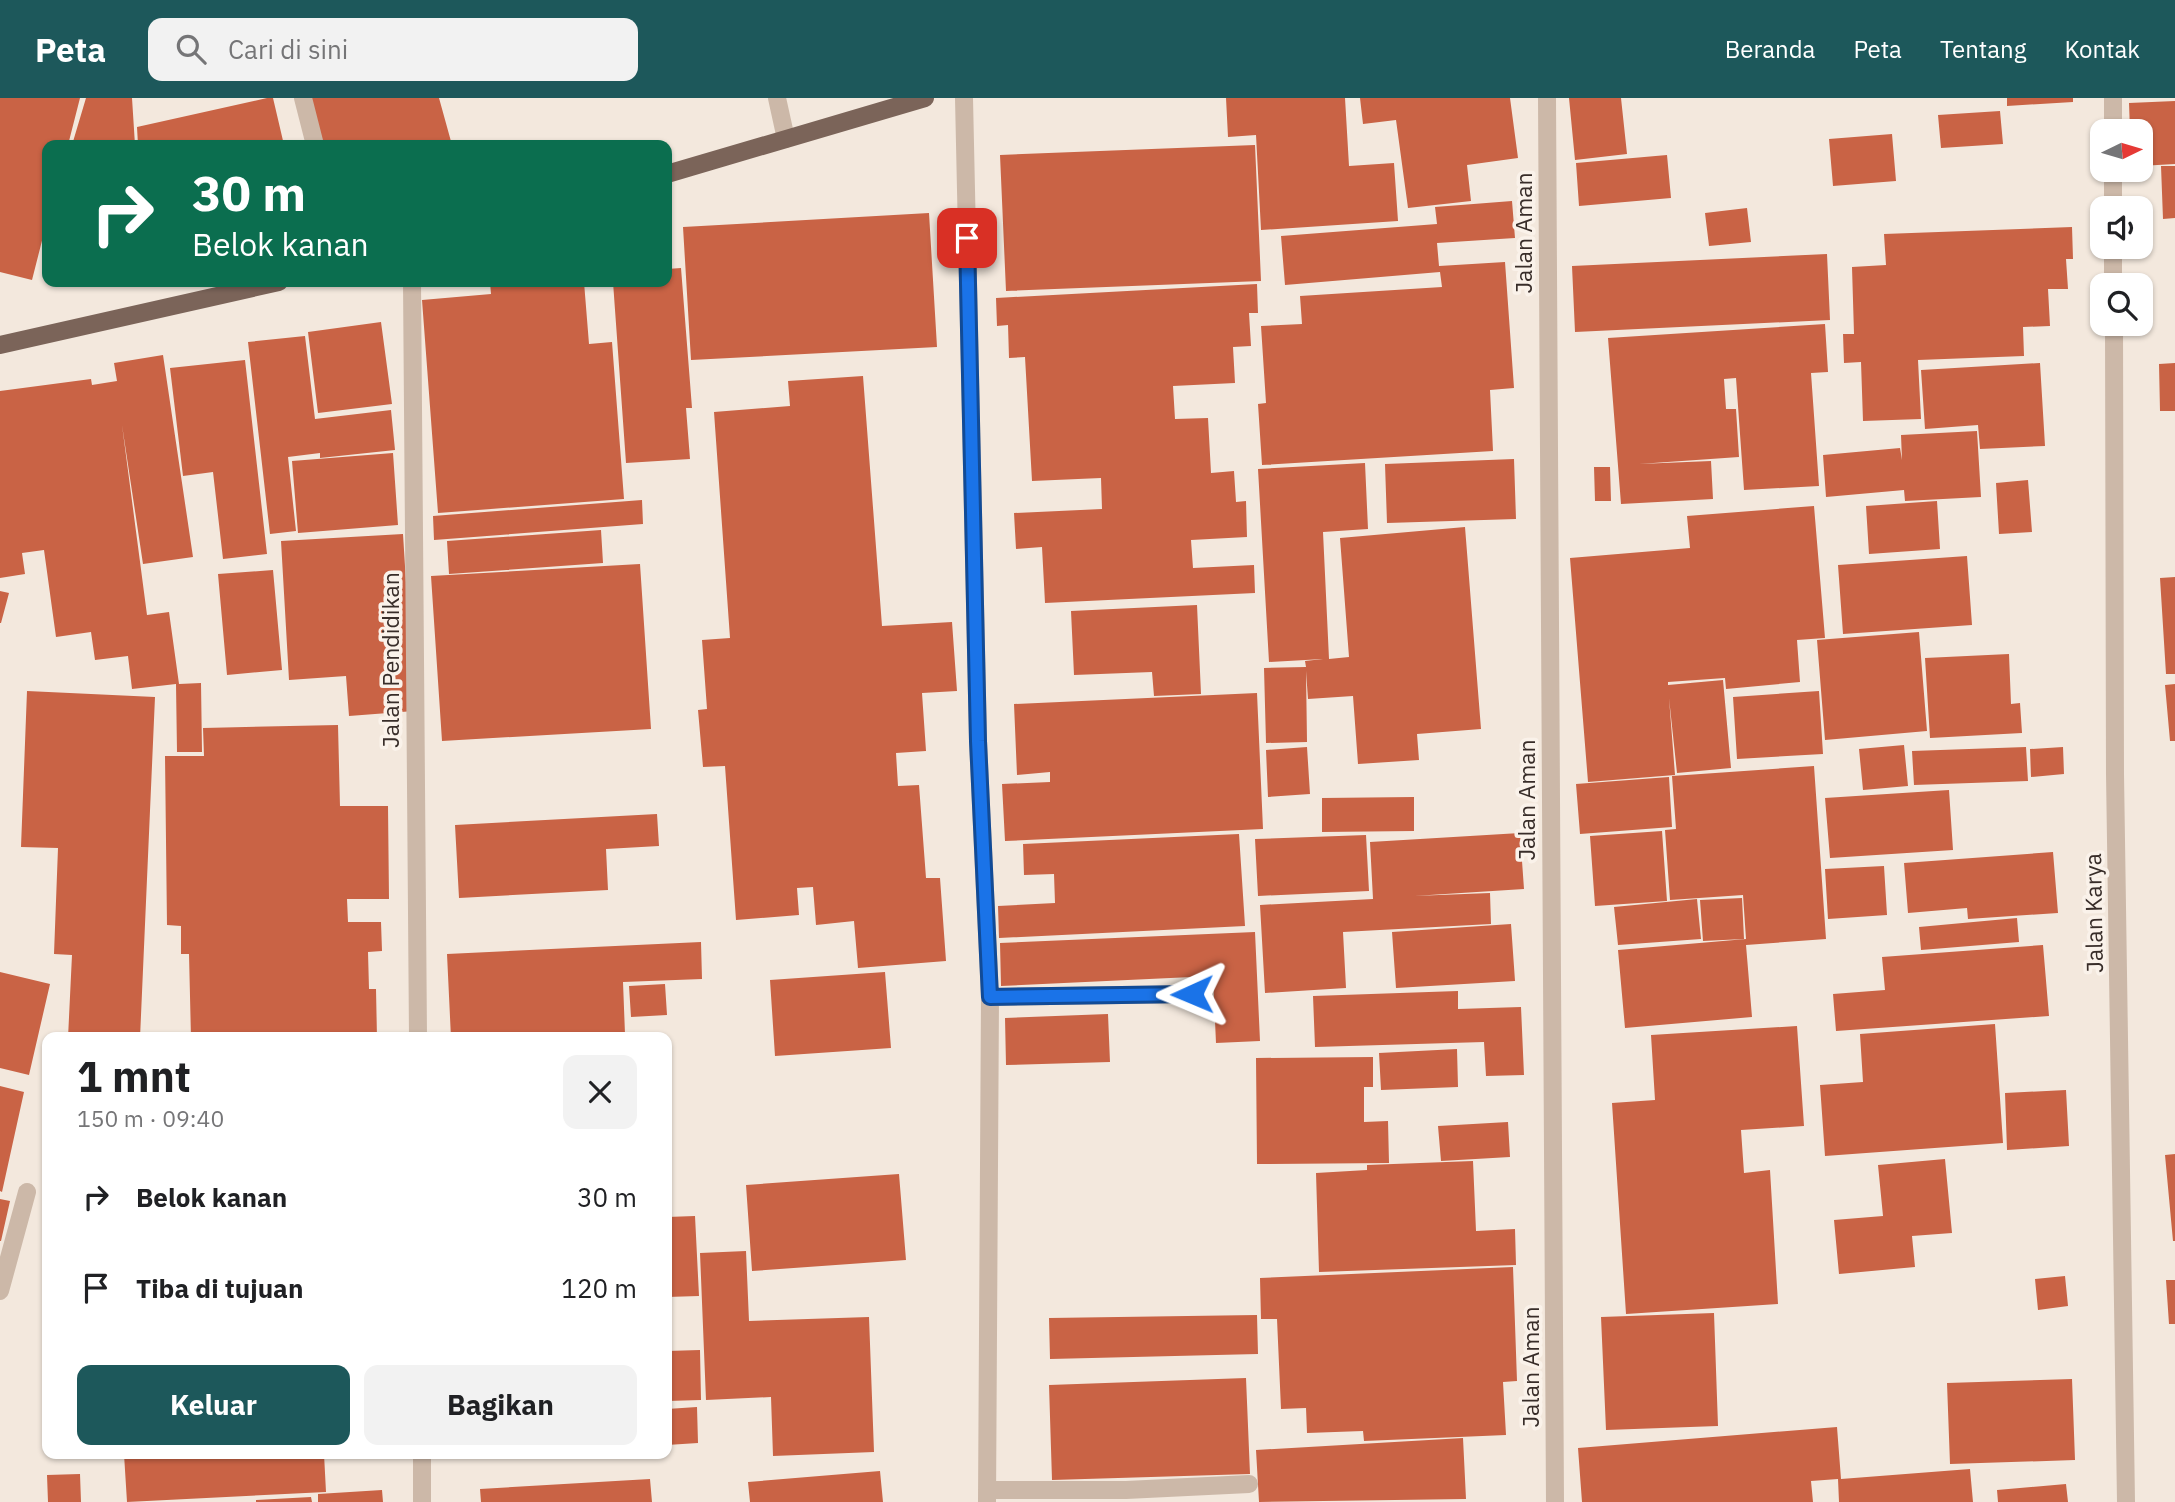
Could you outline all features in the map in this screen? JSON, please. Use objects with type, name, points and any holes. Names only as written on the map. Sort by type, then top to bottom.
[{"type":"main road","points":[[672,173],[925,98]]},
{"type":"main road","points":[[0,345],[257,287]]},
{"type":"street","points":[[303,98],[314,140]]},
{"type":"street","points":[[777,98],[786,139]]},
{"type":"street","points":[[964,98],[978,741],[990,997],[987,1496],[1249,1484]]},
{"type":"street","name":"Jalan Aman","points":[[1547,98],[1555,1502]]},
{"type":"street","points":[[2113,98],[2113,119]]},
{"type":"street","name":"Jalan Pendidikan","points":[[412,287],[418,1032]]},
{"type":"street","name":"Jalan Karya","points":[[2114,336],[2115,774],[2126,1502]]},
{"type":"street","points":[[990,997],[1192,994]]},
{"type":"street","points":[[0,1291],[27,1192]]},
{"type":"street","points":[[422,1459],[422,1502]]},
{"type":"building","points":[[0,98],[80,98],[69,140],[42,140],[42,241],[32,280],[0,272]]},
{"type":"building","points":[[86,98],[132,98],[135,140],[73,140]]},
{"type":"building","points":[[273,98],[283,140],[138,140],[137,127]]},
{"type":"building","points":[[311,98],[439,98],[451,140],[322,140]]},
{"type":"building","points":[[1226,98],[1345,98],[1349,166],[1394,163],[1398,221],[1261,230],[1256,135],[1228,137]]},
{"type":"building","points":[[1360,98],[1510,98],[1518,158],[1467,165],[1471,201],[1408,208],[1396,120],[1363,124]]},
{"type":"building","points":[[1569,98],[1621,98],[1627,154],[1575,160]]},
{"type":"building","points":[[2007,98],[2073,98],[2073,102],[2007,106]]},
{"type":"building","points":[[2175,101],[2175,164],[2153,165],[2153,119],[2130,119],[2129,103]]},
{"type":"building","points":[[2000,111],[2003,144],[1941,148],[1938,115]]},
{"type":"building","points":[[1892,134],[1896,181],[1833,186],[1829,139]]},
{"type":"building","points":[[1255,145],[1261,281],[1006,291],[1000,155]]},
{"type":"building","points":[[1667,155],[1671,198],[1579,206],[1576,163]]},
{"type":"building","points":[[2161,166],[2175,166],[2175,218],[2163,219]]},
{"type":"building","points":[[1512,201],[1515,238],[1437,243],[1439,266],[1505,262],[1514,388],[1490,390],[1493,451],[1262,465],[1258,404],[1266,403],[1261,326],[1302,324],[1300,296],[1442,287],[1440,272],[1285,285],[1281,236],[1437,224],[1435,207]]},
{"type":"building","points":[[1747,208],[1751,242],[1709,246],[1705,213]]},
{"type":"building","points":[[929,213],[937,347],[691,360],[683,227]]},
{"type":"building","points":[[2072,227],[2073,259],[2066,259],[2068,289],[2048,289],[2050,326],[2023,327],[2024,356],[1918,360],[1921,419],[1863,421],[1861,362],[1844,363],[1843,334],[1854,334],[1852,267],[1886,265],[1884,234]]},
{"type":"building","points":[[1827,254],[1830,320],[1575,332],[1572,266]]},
{"type":"building","points":[[681,268],[692,408],[686,408],[690,459],[626,463],[613,287],[672,287],[672,269]]},
{"type":"building","points":[[1257,284],[1258,313],[1249,313],[1251,346],[1233,347],[1235,383],[1173,386],[1175,419],[1208,418],[1211,473],[1234,471],[1236,502],[1246,501],[1247,537],[1191,540],[1193,568],[1254,565],[1255,593],[1045,603],[1042,547],[1016,549],[1014,513],[1102,509],[1101,478],[1032,481],[1025,357],[1009,358],[1008,325],[997,326],[996,298]]},
{"type":"building","points":[[490,287],[584,287],[589,344],[612,342],[624,499],[438,513],[422,300],[491,294]]},
{"type":"building","points":[[381,322],[392,404],[318,413],[308,332]]},
{"type":"building","points":[[1825,324],[1828,372],[1811,373],[1819,486],[1744,490],[1736,378],[1724,379],[1726,409],[1736,409],[1739,457],[1639,464],[1711,461],[1713,499],[1621,504],[1608,338]]},
{"type":"building","points":[[305,336],[315,419],[391,410],[395,450],[320,458],[320,453],[288,457],[296,531],[270,534],[248,342]]},
{"type":"building","points":[[163,355],[193,557],[143,564],[122,425],[147,615],[169,612],[179,684],[201,683],[202,752],[177,752],[176,684],[132,689],[128,656],[95,660],[91,632],[56,637],[44,550],[22,553],[25,574],[0,578],[0,391],[91,379],[92,385],[117,381],[114,363]]},
{"type":"building","points":[[245,360],[267,554],[223,559],[213,472],[183,476],[170,368]]},
{"type":"building","points":[[2040,363],[2045,446],[1980,449],[1978,425],[1925,429],[1921,370]]},
{"type":"building","points":[[2175,363],[2175,411],[2160,411],[2159,364]]},
{"type":"building","points":[[863,376],[882,626],[952,622],[957,691],[922,693],[926,751],[896,753],[898,786],[919,785],[926,878],[940,878],[946,961],[858,968],[854,921],[816,925],[813,887],[797,888],[799,915],[736,920],[725,766],[703,767],[698,710],[707,709],[702,640],[730,638],[714,412],[790,406],[788,381]]},
{"type":"building","points":[[1977,431],[1981,497],[1905,501],[1904,490],[1826,497],[1823,455],[1900,448],[1902,460],[1901,435]]},
{"type":"building","points":[[393,453],[398,525],[298,533],[292,461]]},
{"type":"building","points":[[1514,459],[1516,519],[1387,523],[1385,464]]},
{"type":"building","points":[[1365,463],[1368,529],[1323,532],[1329,659],[1349,657],[1340,538],[1465,527],[1481,729],[1417,734],[1419,760],[1358,764],[1353,696],[1308,699],[1306,671],[1307,742],[1266,743],[1264,668],[1306,667],[1305,661],[1323,659],[1269,662],[1258,469]]},
{"type":"building","points":[[1594,467],[1610,467],[1611,501],[1595,501]]},
{"type":"building","points":[[2028,480],[2032,532],[1999,534],[1996,483]]},
{"type":"building","points":[[642,500],[643,524],[434,540],[433,516]]},
{"type":"building","points":[[1937,501],[1940,549],[1869,554],[1866,506]]},
{"type":"building","points":[[1814,506],[1825,638],[1797,640],[1800,682],[1726,689],[1725,678],[1668,682],[1668,685],[1723,680],[1731,768],[1677,773],[1669,698],[1675,775],[1588,782],[1570,558],[1690,548],[1687,516]]},
{"type":"building","points":[[601,530],[603,563],[449,574],[447,541]]},
{"type":"building","points":[[403,534],[414,711],[349,716],[346,676],[289,680],[281,541]]},
{"type":"building","points":[[1967,556],[1972,625],[1843,634],[1838,565]]},
{"type":"building","points":[[640,564],[651,729],[442,741],[431,576]]},
{"type":"building","points":[[273,570],[282,670],[227,675],[218,574]]},
{"type":"building","points":[[2175,577],[2175,674],[2166,674],[2160,578]]},
{"type":"building","points":[[0,591],[9,593],[1,623],[0,623]]},
{"type":"building","points":[[1197,605],[1201,694],[1154,696],[1152,672],[1074,675],[1071,611]]},
{"type":"building","points":[[1919,632],[1927,731],[1825,740],[1817,640]]},
{"type":"building","points":[[2009,654],[2011,704],[2020,703],[2022,733],[1930,738],[1925,658]]},
{"type":"building","points":[[2175,684],[2175,741],[2170,741],[2165,685]]},
{"type":"building","points":[[27,691],[155,697],[140,1032],[68,1032],[72,955],[54,954],[58,848],[21,847]]},
{"type":"building","points":[[1819,691],[1823,754],[1737,759],[1733,697]]},
{"type":"building","points":[[1257,693],[1263,829],[1005,841],[1002,784],[1050,782],[1050,772],[1017,775],[1014,704]]},
{"type":"building","points":[[338,725],[340,806],[388,806],[389,899],[347,899],[348,922],[381,922],[382,951],[368,952],[369,989],[376,989],[377,1032],[191,1032],[189,954],[181,954],[181,926],[167,925],[165,756],[204,756],[203,728]]},
{"type":"building","points":[[1904,745],[1908,786],[1863,790],[1859,749]]},
{"type":"building","points":[[1307,747],[1310,794],[1268,797],[1266,750]]},
{"type":"building","points":[[2026,747],[2028,781],[1914,785],[1912,751]]},
{"type":"building","points":[[2063,747],[2064,774],[2031,777],[2030,749]]},
{"type":"building","points":[[1814,766],[1826,939],[1746,945],[1752,1017],[1625,1028],[1618,950],[1746,939],[1743,895],[1670,900],[1665,830],[1676,829],[1672,776]]},
{"type":"building","points":[[1669,777],[1672,827],[1580,834],[1576,784]]},
{"type":"building","points":[[1949,790],[1953,850],[1830,858],[1825,798]]},
{"type":"building","points":[[1414,797],[1414,831],[1322,832],[1322,798]]},
{"type":"building","points":[[657,814],[659,846],[606,849],[608,890],[459,898],[455,825]]},
{"type":"building","points":[[1662,831],[1667,901],[1595,906],[1590,836]]},
{"type":"building","points":[[1520,833],[1524,889],[1414,896],[1490,893],[1491,924],[1343,932],[1346,988],[1265,993],[1260,905],[1373,899],[1370,842]]},
{"type":"building","points":[[1239,834],[1245,926],[999,938],[998,906],[1055,903],[1054,874],[1024,875],[1023,844]]},
{"type":"building","points":[[1366,835],[1369,891],[1258,896],[1255,839]]},
{"type":"building","points":[[2053,852],[2058,913],[1968,919],[1967,908],[1908,913],[1904,863]]},
{"type":"building","points":[[1884,866],[1887,915],[1828,919],[1825,869]]},
{"type":"building","points":[[1742,898],[1744,939],[1703,941],[1700,900]]},
{"type":"building","points":[[1697,899],[1701,939],[1618,945],[1614,907]]},
{"type":"building","points":[[2017,918],[2019,942],[1921,950],[1919,927]]},
{"type":"building","points":[[1511,924],[1515,981],[1396,988],[1392,932]]},
{"type":"building","points":[[1255,932],[1260,1041],[1216,1043],[1213,976],[1001,986],[1000,943]]},
{"type":"building","points":[[701,942],[702,979],[623,982],[625,1032],[451,1032],[447,954]]},
{"type":"building","points":[[2043,945],[2049,1016],[1836,1031],[1833,994],[1885,990],[1882,957]]},
{"type":"building","points":[[0,972],[50,984],[29,1075],[0,1068]]},
{"type":"building","points":[[885,972],[891,1048],[775,1056],[770,980]]},
{"type":"building","points":[[665,984],[667,1015],[631,1017],[629,986]]},
{"type":"building","points":[[1458,991],[1458,1009],[1521,1007],[1524,1075],[1486,1076],[1484,1042],[1315,1047],[1313,996]]},
{"type":"building","points":[[1108,1014],[1110,1062],[1006,1065],[1005,1018]]},
{"type":"building","points":[[1995,1024],[2003,1143],[1825,1156],[1820,1085],[1863,1082],[1860,1034]]},
{"type":"building","points":[[1797,1026],[1804,1126],[1741,1130],[1744,1173],[1770,1170],[1778,1304],[1626,1314],[1612,1103],[1655,1100],[1651,1035]]},
{"type":"building","points":[[1457,1049],[1458,1087],[1381,1090],[1379,1053]]},
{"type":"building","points":[[1373,1057],[1373,1087],[1364,1087],[1364,1122],[1388,1121],[1389,1163],[1257,1164],[1256,1058]]},
{"type":"building","points":[[0,1086],[24,1092],[2,1192],[0,1191]]},
{"type":"building","points":[[2066,1090],[2069,1146],[2007,1150],[2005,1093]]},
{"type":"building","points":[[1508,1122],[1510,1157],[1441,1161],[1438,1126]]},
{"type":"building","points":[[2175,1154],[2175,1241],[2173,1241],[2165,1155]]},
{"type":"building","points":[[1945,1159],[1952,1233],[1912,1236],[1915,1267],[1839,1274],[1834,1220],[1883,1216],[1878,1165]]},
{"type":"building","points":[[1473,1161],[1476,1231],[1515,1229],[1516,1265],[1319,1272],[1316,1173],[1367,1170],[1367,1165]]},
{"type":"building","points":[[899,1174],[906,1260],[752,1271],[746,1185]]},
{"type":"building","points":[[0,1199],[10,1201],[1,1241],[0,1241]]},
{"type":"building","points":[[695,1216],[699,1296],[672,1297],[672,1217]]},
{"type":"building","points":[[746,1251],[749,1321],[869,1317],[874,1452],[773,1456],[771,1397],[706,1400],[700,1253]]},
{"type":"building","points":[[1513,1267],[1517,1381],[1503,1382],[1506,1435],[1364,1441],[1363,1431],[1307,1433],[1306,1408],[1281,1409],[1277,1319],[1261,1319],[1260,1278]]},
{"type":"building","points":[[2065,1276],[2068,1306],[2038,1310],[2035,1279]]},
{"type":"building","points":[[2166,1280],[2175,1280],[2175,1324],[2169,1324]]},
{"type":"building","points":[[1714,1313],[1718,1426],[1606,1430],[1601,1317]]},
{"type":"building","points":[[1257,1315],[1258,1354],[1050,1359],[1049,1318]]},
{"type":"building","points":[[700,1350],[701,1400],[672,1401],[672,1351]]},
{"type":"building","points":[[1246,1378],[1250,1474],[1052,1480],[1049,1385]]},
{"type":"building","points":[[2072,1379],[2075,1460],[1950,1464],[1947,1383]]},
{"type":"building","points":[[697,1407],[698,1443],[672,1445],[672,1409]]},
{"type":"building","points":[[1837,1427],[1841,1479],[1970,1469],[1973,1502],[1839,1502],[1838,1479],[1811,1481],[1813,1502],[1582,1502],[1578,1448]]},
{"type":"building","points":[[1463,1438],[1466,1499],[1259,1502],[1256,1450]]},
{"type":"building","points":[[124,1459],[324,1459],[326,1492],[127,1502]]},
{"type":"building","points":[[880,1471],[883,1502],[750,1502],[748,1482]]},
{"type":"building","points":[[80,1474],[81,1502],[48,1502],[47,1475]]},
{"type":"building","points":[[650,1479],[652,1502],[481,1502],[480,1489]]},
{"type":"building","points":[[2066,1484],[2068,1502],[1998,1502],[1997,1490]]},
{"type":"building","points":[[382,1490],[383,1502],[318,1502],[318,1494]]},
{"type":"building","points":[[311,1497],[312,1502],[256,1502],[256,1500]]},
{"type":"route","points":[[967,238],[978,741],[990,997],[1192,994]]}]
